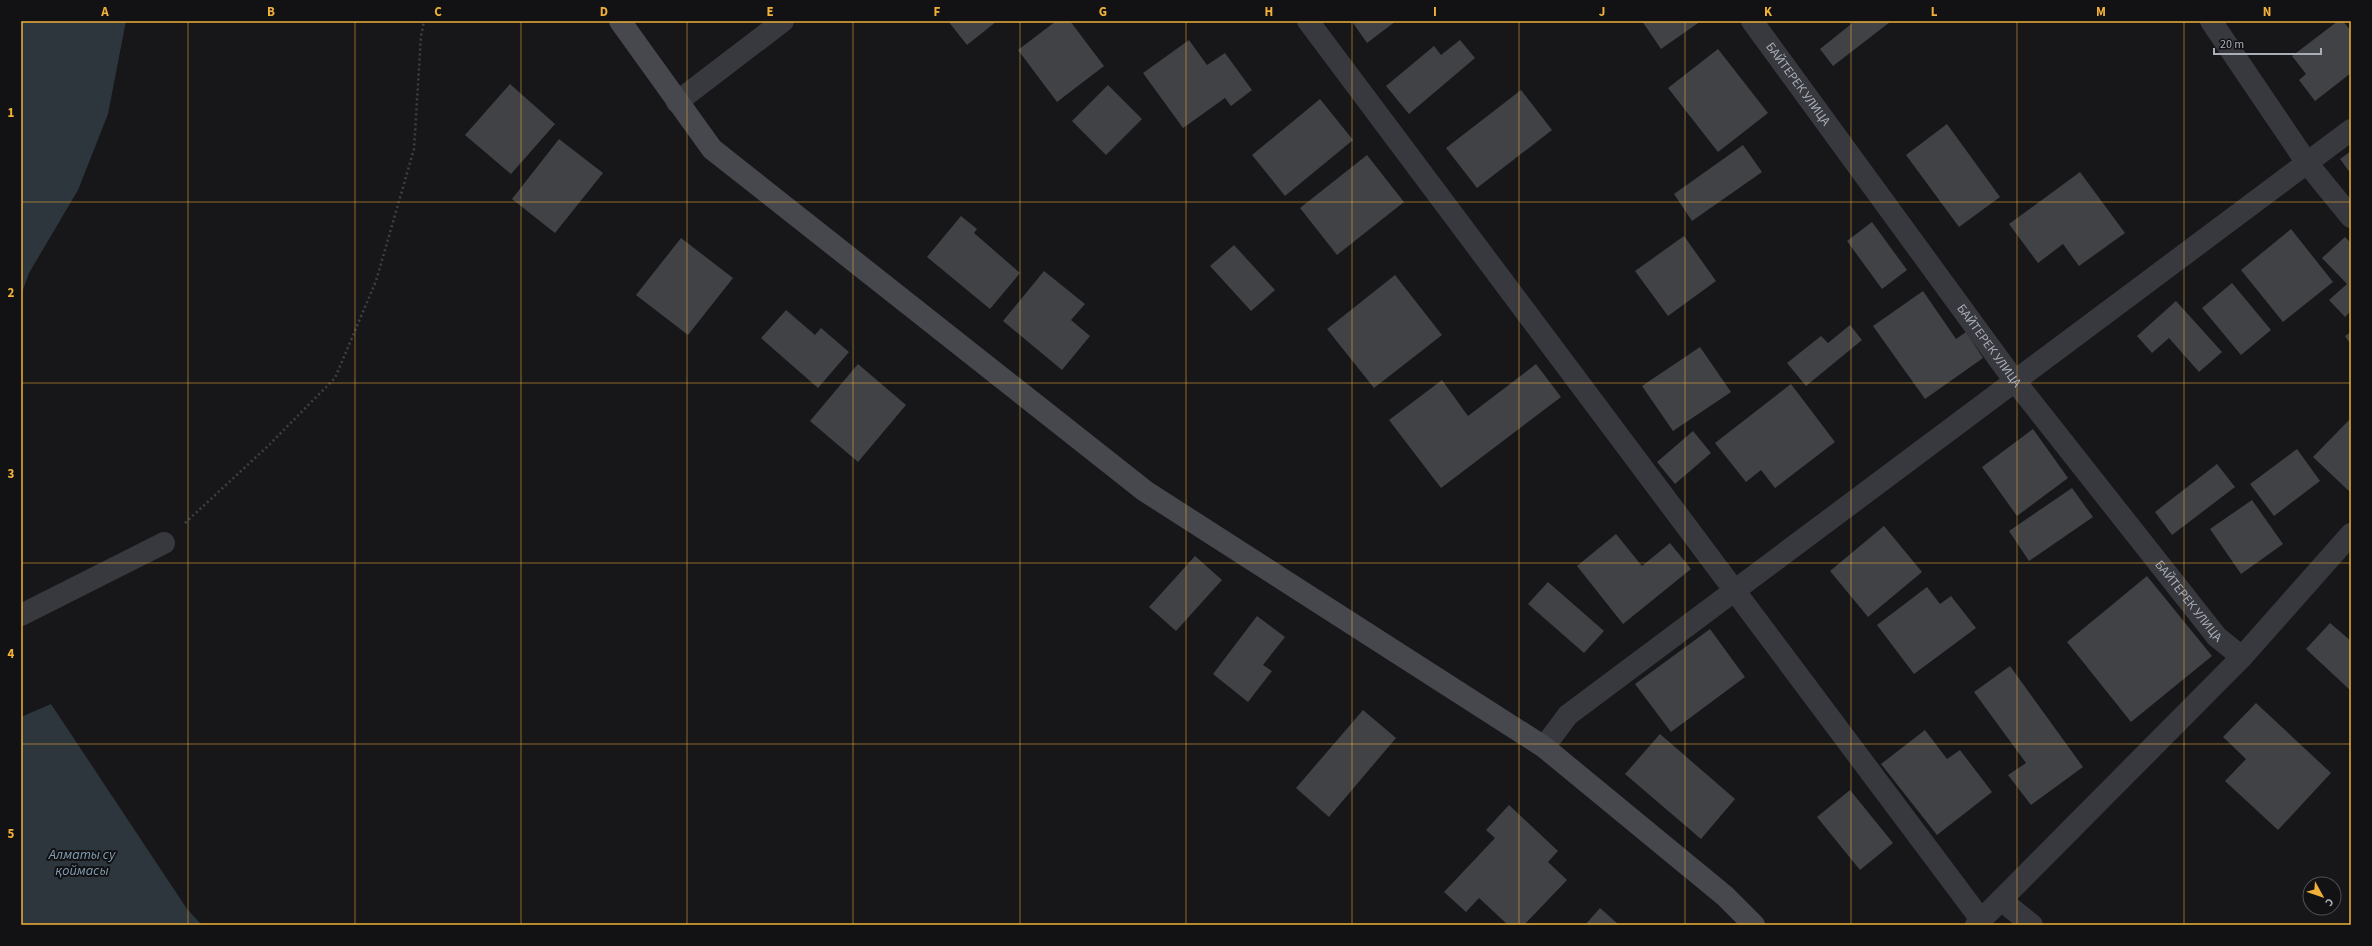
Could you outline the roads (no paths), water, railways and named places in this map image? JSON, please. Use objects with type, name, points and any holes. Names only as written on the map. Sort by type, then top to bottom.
[{"type":"street","points":[[620,21],[712,149],[1145,492],[1544,747],[1725,896],[1754,925]]},
{"type":"street","points":[[677,102],[783,21]]},
{"type":"street","points":[[1308,21],[1734,591],[1979,923],[2242,657],[2351,534]]},
{"type":"street","name":"БАЙТЕРЕК УЛИЦА","points":[[1752,21],[2014,380],[2217,637],[2242,657]]},
{"type":"street","points":[[2211,21],[2307,163],[2351,217]]},
{"type":"street","points":[[1544,747],[1568,715],[2014,380],[2351,130]]},
{"type":"street","points":[[21,615],[164,543]]},
{"type":"street","points":[[2001,900],[2032,925]]},
{"type":"water","points":[[21,21],[126,21],[108,114],[78,190],[29,273],[21,295]]},
{"type":"water","name":"Алматы су қоймасы","points":[[51,704],[187,909],[202,925],[21,925],[21,717]]}]
